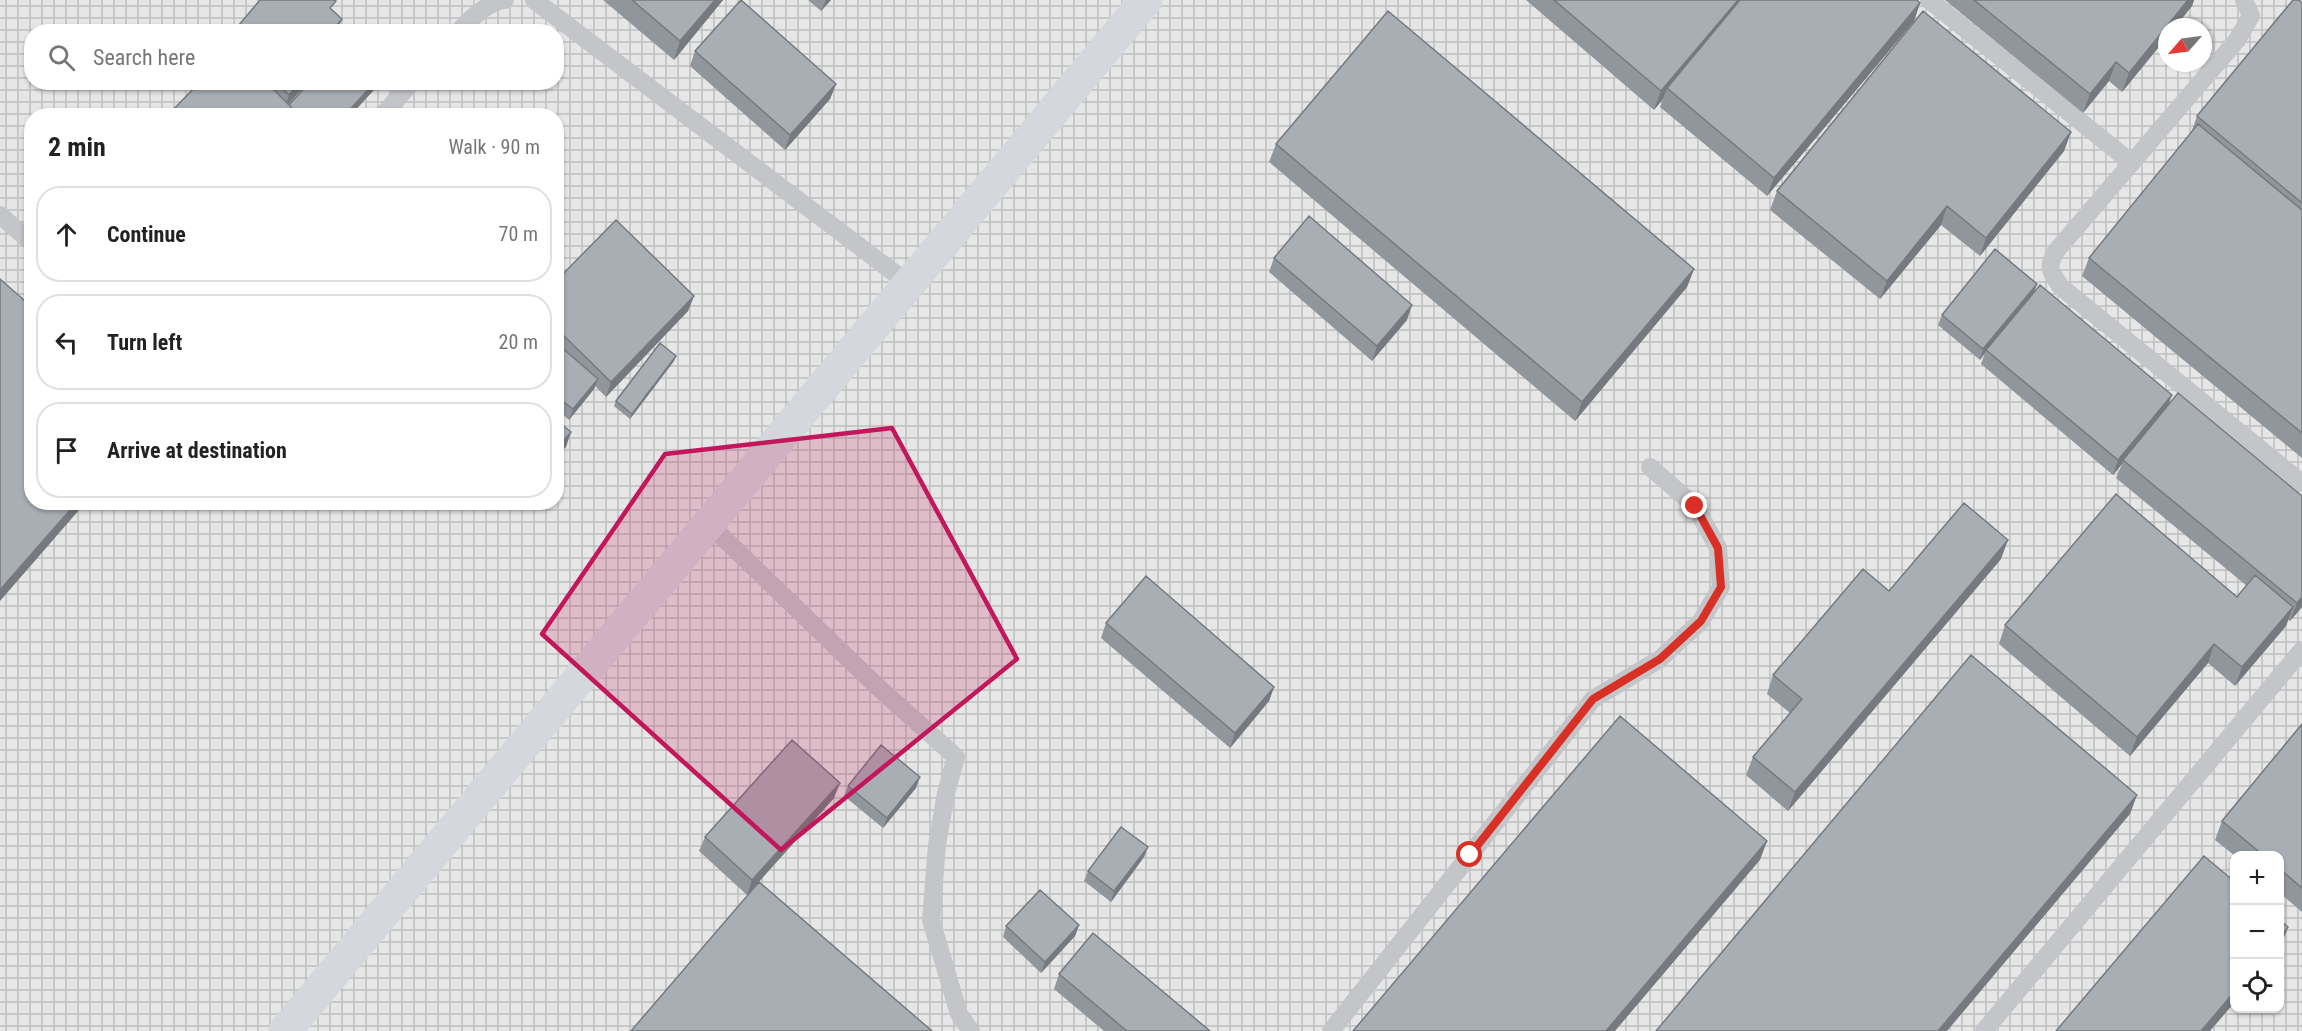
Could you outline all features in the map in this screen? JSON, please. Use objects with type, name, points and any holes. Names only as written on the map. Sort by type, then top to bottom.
[{"type":"street","points":[[285,1031],[1146,0]]},
{"type":"lane","points":[[465,24],[498,1],[505,0]]},
{"type":"lane","points":[[534,0],[909,284]]},
{"type":"lane","points":[[1929,0],[2132,163]]},
{"type":"lane","points":[[2244,0],[2251,16],[2237,40],[2057,250],[2050,260],[2050,272],[2061,287],[2302,483]]},
{"type":"lane","points":[[389,108],[405,90]]},
{"type":"lane","points":[[0,215],[24,236]]},
{"type":"lane","points":[[1331,1031],[1593,699],[1660,659],[1701,621],[1721,587],[1718,548],[1695,506],[1650,467]]},
{"type":"lane","points":[[709,524],[880,689],[956,757],[946,793],[937,845],[931,920],[959,1014],[971,1031]]},
{"type":"lane","points":[[1984,1031],[2302,650]]},
{"type":"highlighted area","points":[[892,428],[1017,659],[781,850],[542,634],[665,454]]},
{"type":"shaded area","points":[[0,0],[2302,0],[2302,1031],[0,1031]]},
{"type":"building","points":[[260,0],[334,0],[336,1],[330,8],[342,19],[338,24],[240,24]]},
{"type":"building","points":[[632,0],[715,0],[680,41]]},
{"type":"building","points":[[741,0],[836,84],[790,135],[695,51]]},
{"type":"building","points":[[1554,0],[1738,0],[1661,91]]},
{"type":"building","points":[[1740,0],[1917,0],[1920,3],[1774,178],[1667,88]]},
{"type":"building","points":[[1974,0],[2188,0],[2173,18],[2158,18],[2158,37],[2129,73],[2116,62],[2090,94]]},
{"type":"building","points":[[2293,0],[2299,0],[2302,3],[2302,203],[2197,116]]},
{"type":"building","points":[[1388,11],[1694,269],[1582,402],[1276,144]]},
{"type":"building","points":[[1923,11],[2071,132],[1986,238],[1947,206],[1887,281],[1777,191]]},
{"type":"building","points":[[192,90],[274,90],[292,108],[175,108]]},
{"type":"building","points":[[284,90],[293,90],[289,95]]},
{"type":"building","points":[[303,90],[368,90],[351,108],[292,108],[289,105]]},
{"type":"building","points":[[2198,124],[2302,210],[2302,433],[2089,258]]},
{"type":"building","points":[[1309,216],[1412,305],[1377,346],[1274,258]]},
{"type":"building","points":[[616,220],[694,296],[611,382],[564,336],[564,273]]},
{"type":"building","points":[[1995,249],[2037,284],[1983,349],[1942,315]]},
{"type":"building","points":[[0,279],[24,300],[24,510],[70,510],[0,590]]},
{"type":"building","points":[[2040,285],[2172,395],[2118,460],[1986,350]]},
{"type":"building","points":[[660,343],[676,356],[632,414],[616,401]]},
{"type":"building","points":[[564,350],[598,379],[573,409],[564,402]]},
{"type":"building","points":[[2178,393],[2302,496],[2302,597],[2297,603],[2123,460]]},
{"type":"building","points":[[564,426],[571,432],[564,440]]},
{"type":"building","points":[[2116,494],[2237,597],[2255,575],[2293,607],[2242,667],[2214,644],[2137,737],[2005,625]]},
{"type":"building","points":[[1964,503],[2008,540],[1795,792],[1753,757],[1802,699],[1773,675],[1863,569],[1889,591]]},
{"type":"building","points":[[1146,576],[1274,687],[1235,733],[1106,623]]},
{"type":"building","points":[[1971,655],[2137,795],[1938,1031],[1656,1031]]},
{"type":"building","points":[[1620,716],[1767,841],[1606,1031],[1353,1031]]},
{"type":"building","points":[[2302,724],[2302,888],[2284,872],[2284,851],[2258,851],[2222,821]]},
{"type":"building","points":[[792,740],[840,783],[752,880],[705,837]]},
{"type":"building","points":[[881,745],[920,777],[887,818],[848,786]]},
{"type":"building","points":[[1121,827],[1148,847],[1114,891],[1088,871]]},
{"type":"building","points":[[2204,856],[2230,878],[2230,997],[2201,1031],[2056,1031]]},
{"type":"building","points":[[759,882],[932,1031],[631,1031]]},
{"type":"building","points":[[1040,890],[1079,925],[1045,962],[1006,926]]},
{"type":"building","points":[[1093,933],[1210,1031],[1127,1031],[1059,974]]},
{"type":"route","points":[[1470,855],[1593,699],[1660,659],[1701,621],[1721,587],[1718,548],[1695,506]]}]
